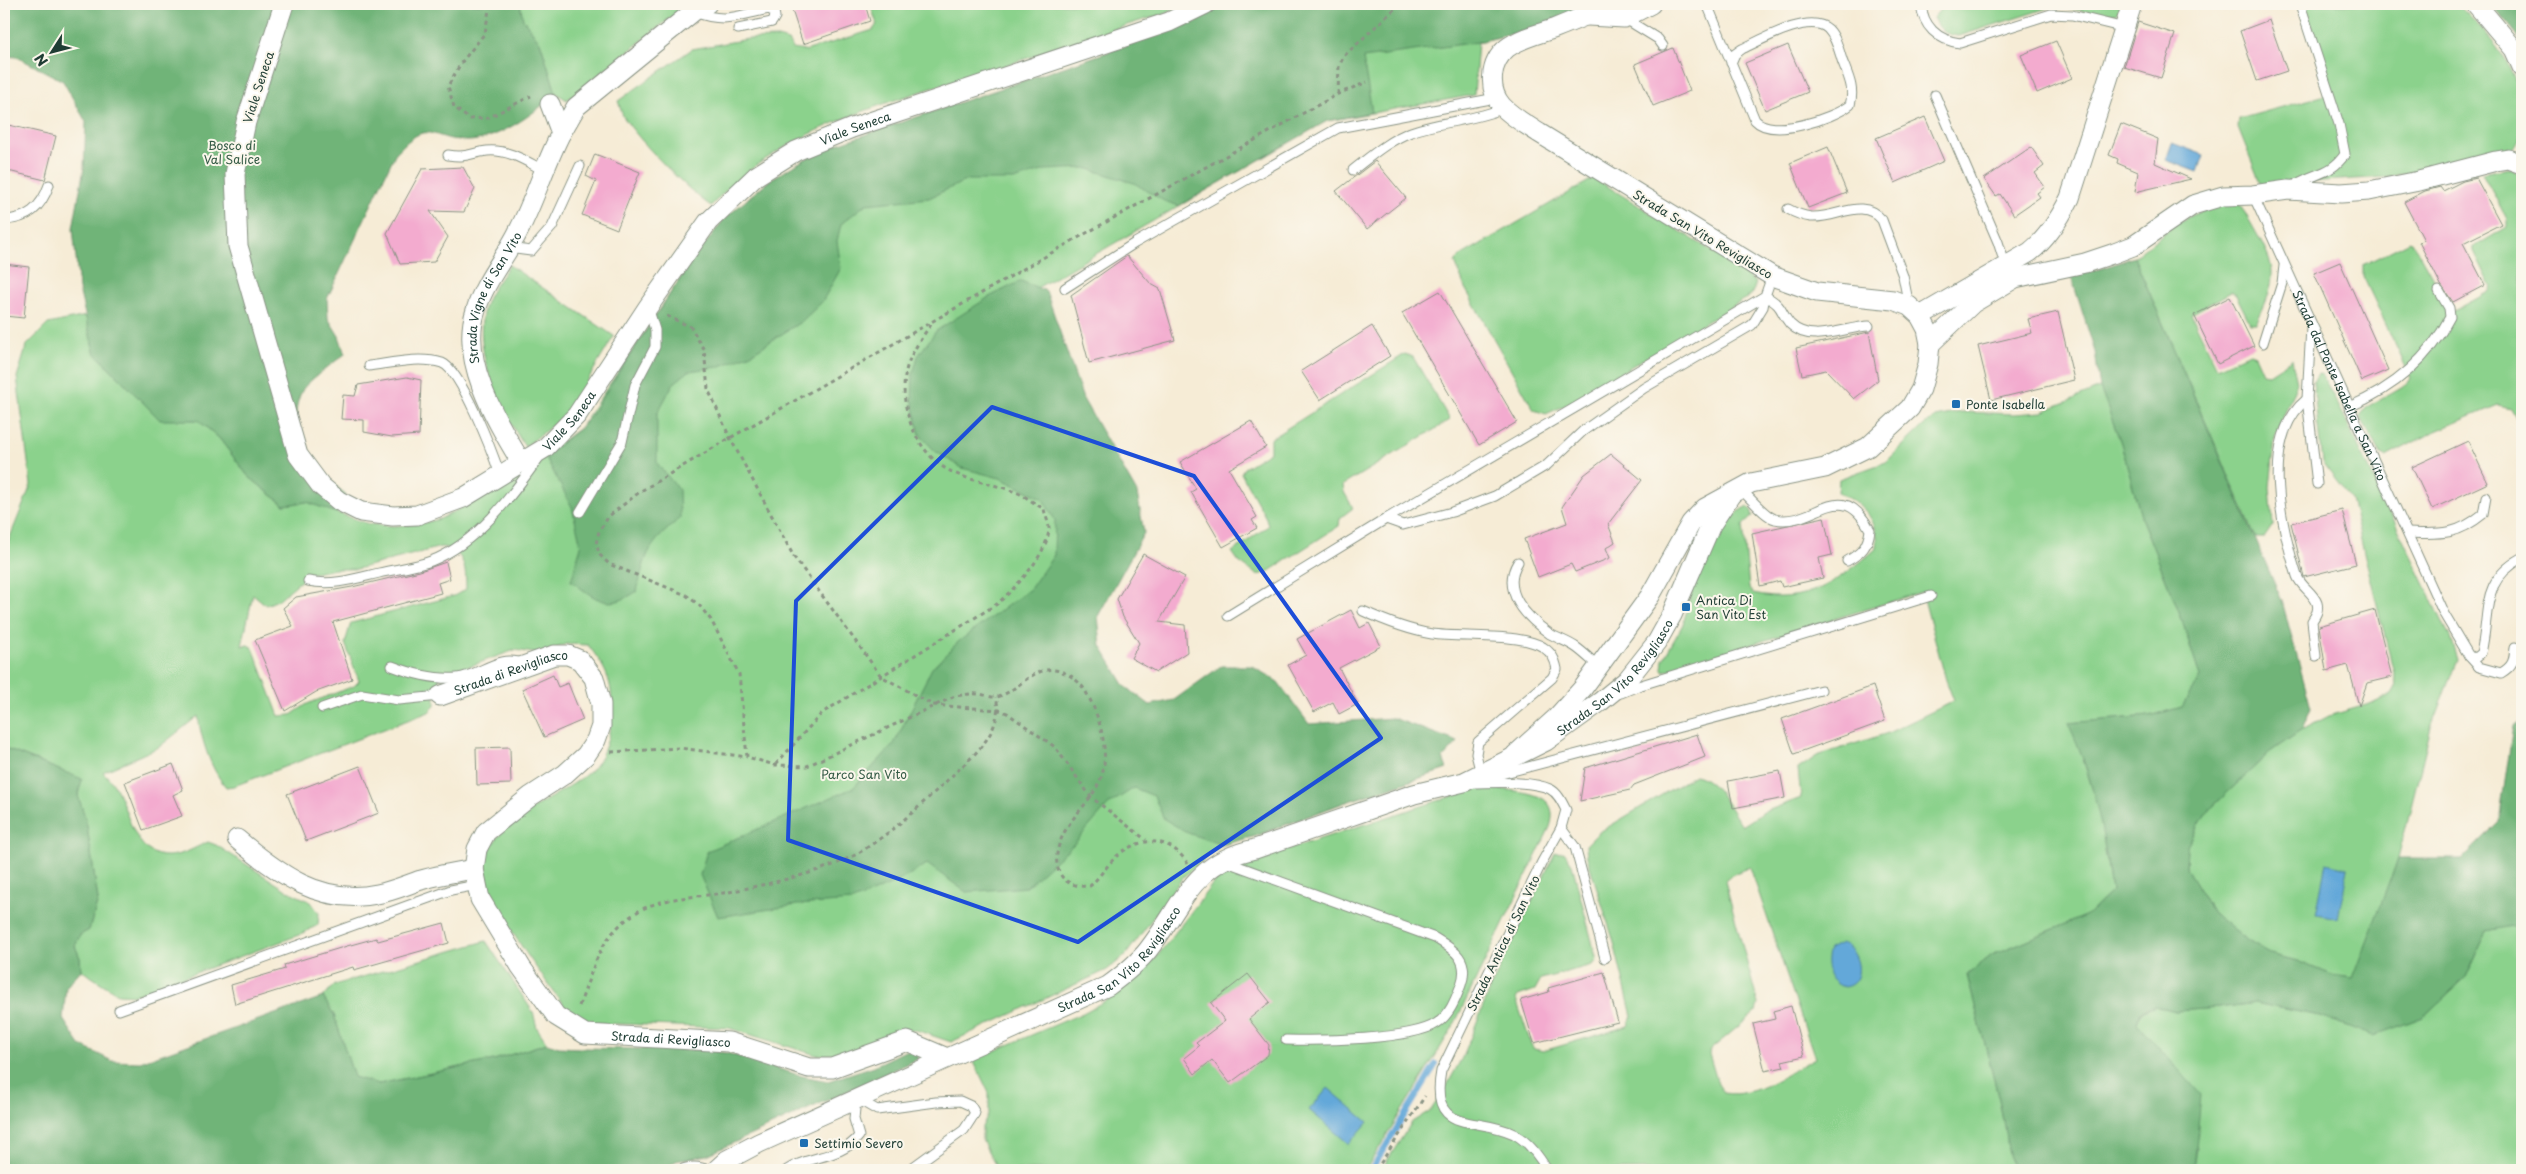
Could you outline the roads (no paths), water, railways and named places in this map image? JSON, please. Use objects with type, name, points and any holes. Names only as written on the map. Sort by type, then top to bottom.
[{"type":"street","name":"Viale Seneca","points":[[284,4],[246,122],[235,174],[238,246],[298,455],[321,486],[339,501],[361,512],[392,516],[417,515],[463,498],[545,448],[577,415],[648,307],[708,222],[756,176],[796,151],[852,128],[1169,22],[1206,4]]},
{"type":"street","points":[[1500,103],[1492,74],[1498,59],[1506,49],[1521,40],[1587,16],[1651,4]]},
{"type":"street","points":[[1914,311],[2006,267],[2041,244],[2070,198],[2132,4]]},
{"type":"street","points":[[2476,4],[2514,49],[2522,67]]},
{"type":"street","name":"Strada Vigne di San Vito","points":[[521,462],[493,415],[477,374],[472,335],[475,311],[488,282],[519,231],[543,170],[576,107],[701,8]]},
{"type":"street","name":"Strada San Vito Revigliasco","points":[[1500,103],[1547,138],[1772,276],[1817,292],[1892,300],[1914,311],[1927,329],[1930,344],[1928,364],[1921,389],[1910,408],[1868,447],[1825,468],[1752,483],[1705,508],[1691,523],[1650,596],[1598,666],[1556,718],[1515,755]]},
{"type":"street","points":[[550,104],[561,133]]},
{"type":"street","points":[[1930,344],[1974,303],[2015,278],[2085,263],[2126,249],[2193,205],[2223,196],[2253,195],[2288,190],[2341,193],[2369,191],[2419,181],[2496,160],[2508,158],[2522,161]]},
{"type":"street","name":"Strada San Vito Revigliasco","points":[[716,1170],[727,1160],[856,1098],[1108,986],[1130,969],[1148,950],[1197,880],[1234,853],[1255,848],[1397,800],[1472,778],[1546,741],[1627,680],[1657,642],[1672,615],[1711,525],[1735,492]]},
{"type":"street","name":"Strada di Revigliasco","points":[[440,696],[554,655],[568,654],[580,660],[594,678],[601,704],[601,726],[596,740],[586,755],[565,774],[531,796],[486,832],[477,850],[475,877],[480,898],[521,967],[556,1016],[585,1034],[729,1042],[809,1068],[832,1068],[907,1042],[948,1058]]},
{"type":"street","points":[[237,839],[284,876],[311,889],[342,895],[377,894],[420,880],[475,877]]},
{"type":"lane","points":[[1707,4],[1731,63],[1755,120],[1761,127],[1771,129],[1813,122],[1841,113],[1850,105],[1852,86],[1834,37],[1828,29],[1818,23],[1803,24],[1742,49],[1735,54],[1731,63]]},
{"type":"lane","points":[[1921,4],[1922,16],[1934,33],[1948,42],[1960,44],[2051,14],[2072,15],[2125,28]]},
{"type":"lane","points":[[2288,190],[2299,182],[2330,171],[2345,154],[2339,124],[2300,4]]},
{"type":"lane","points":[[701,8],[715,19],[726,19],[769,9],[774,12],[775,16],[772,22],[738,29]]},
{"type":"lane","points":[[1618,11],[1658,40],[1663,46]]},
{"type":"lane","points":[[1935,95],[1998,242],[2006,267]]},
{"type":"lane","points":[[1353,170],[1385,146],[1411,132],[1488,115],[1500,103]]},
{"type":"lane","points":[[1065,288],[1135,243],[1338,128],[1500,103]]},
{"type":"lane","points":[[448,155],[464,157],[487,151],[506,152],[543,170]]},
{"type":"lane","points":[[508,248],[531,251],[535,247],[552,227],[580,166]]},
{"type":"lane","points":[[4,220],[30,214],[44,200],[49,185]]},
{"type":"lane","name":"Strada dal Ponte Isabella a San Vito","points":[[2253,195],[2311,327],[2448,622],[2469,656]]},
{"type":"lane","points":[[1788,209],[1811,217],[1858,208],[1868,209],[1876,213],[1882,220],[1914,311]]},
{"type":"lane","points":[[2263,343],[2282,283],[2284,266]]},
{"type":"lane","points":[[1386,519],[1403,525],[1452,512],[1502,491],[1547,465],[1583,431],[1637,392],[1752,325],[1763,307],[1772,276]]},
{"type":"lane","points":[[2349,407],[2387,388],[2409,372],[2436,341],[2450,317],[2449,308],[2439,291]]},
{"type":"lane","points":[[1765,296],[1778,303],[1790,323],[1800,330],[1815,334],[1851,326],[1869,326]]},
{"type":"lane","points":[[1228,616],[1386,519],[1765,296]]},
{"type":"lane","points":[[580,512],[622,442],[635,386],[655,347],[655,330],[648,307]]},
{"type":"lane","points":[[2311,327],[2307,399],[2317,484]]},
{"type":"lane","points":[[369,366],[425,359],[444,364],[455,375],[472,407],[500,475]]},
{"type":"lane","points":[[2307,399],[2293,413],[2284,438],[2276,475],[2280,506],[2298,577],[2318,604],[2317,614],[2312,621],[2316,656]]},
{"type":"lane","points":[[308,581],[326,584],[432,561],[462,543],[486,522],[512,494],[545,448]]},
{"type":"lane","points":[[1735,492],[1754,500],[1769,517],[1778,520],[1790,519],[1835,505],[1852,506],[1870,530],[1868,543],[1858,555],[1847,561]]},
{"type":"lane","points":[[2408,534],[2446,533],[2461,530],[2483,514],[2486,498]]},
{"type":"lane","points":[[2469,656],[2475,658],[2481,652],[2492,588],[2498,575],[2522,558]]},
{"type":"lane","points":[[1518,562],[1512,571],[1511,586],[1518,604],[1535,622],[1577,648],[1598,666]]},
{"type":"lane","points":[[1600,702],[1638,686],[1931,596]]},
{"type":"lane","points":[[1363,611],[1407,628],[1431,634],[1523,642],[1542,646],[1554,657],[1557,669],[1552,678],[1478,742],[1472,778],[1509,774],[1821,690]]},
{"type":"lane","points":[[2469,656],[2479,666],[2501,673],[2510,668],[2514,662],[2515,647]]},
{"type":"lane","points":[[392,666],[424,677],[456,678],[468,676],[508,659],[525,665]]},
{"type":"lane","points":[[322,708],[362,694],[399,700],[440,696]]},
{"type":"lane","name":"Strada Antica di San Vito","points":[[1472,778],[1551,790],[1560,798],[1566,810],[1561,828],[1542,862],[1441,1071],[1437,1092],[1440,1105],[1452,1118],[1513,1134],[1529,1144],[1547,1170]]},
{"type":"lane","points":[[1561,828],[1575,846],[1605,958]]},
{"type":"lane","points":[[1222,860],[1435,938],[1461,957],[1464,967],[1463,978],[1451,1007],[1437,1024],[1402,1034],[1286,1040]]},
{"type":"lane","points":[[119,1010],[451,890],[475,877]]},
{"type":"lane","points":[[787,1170],[846,1148],[855,1142],[859,1136],[854,1119],[856,1098],[877,1110],[936,1102],[960,1101],[972,1106],[975,1113],[964,1130],[908,1170]]},
{"type":"lane","points":[[682,1170],[684,1168],[702,1167],[706,1170]]},
{"type":"water","points":[[2172,143],[2204,155],[2198,172],[2166,160]]},
{"type":"water","points":[[2326,863],[2348,868],[2338,918],[2316,914]]},
{"type":"water","points":[[1841,943],[1848,946],[1853,952],[1858,966],[1856,980],[1844,987],[1838,985],[1830,977],[1827,966],[1829,949]]},
{"type":"water","points":[[1328,1088],[1368,1122],[1349,1144],[1309,1110]]},
{"type":"waterway","points":[[1371,1170],[1436,1064]]},
{"type":"place","name":"Ponte Isabella","points":[[1956,404]]},
{"type":"place","name":"Antica Di San Vito Est","points":[[1686,607]]},
{"type":"place","name":"Settimio Severo","points":[[804,1143]]},
{"type":"park label","name":"Bosco di Val Salice","points":[[232,152]]},
{"type":"park label","name":"Parco San Vito","points":[[864,774]]}]
